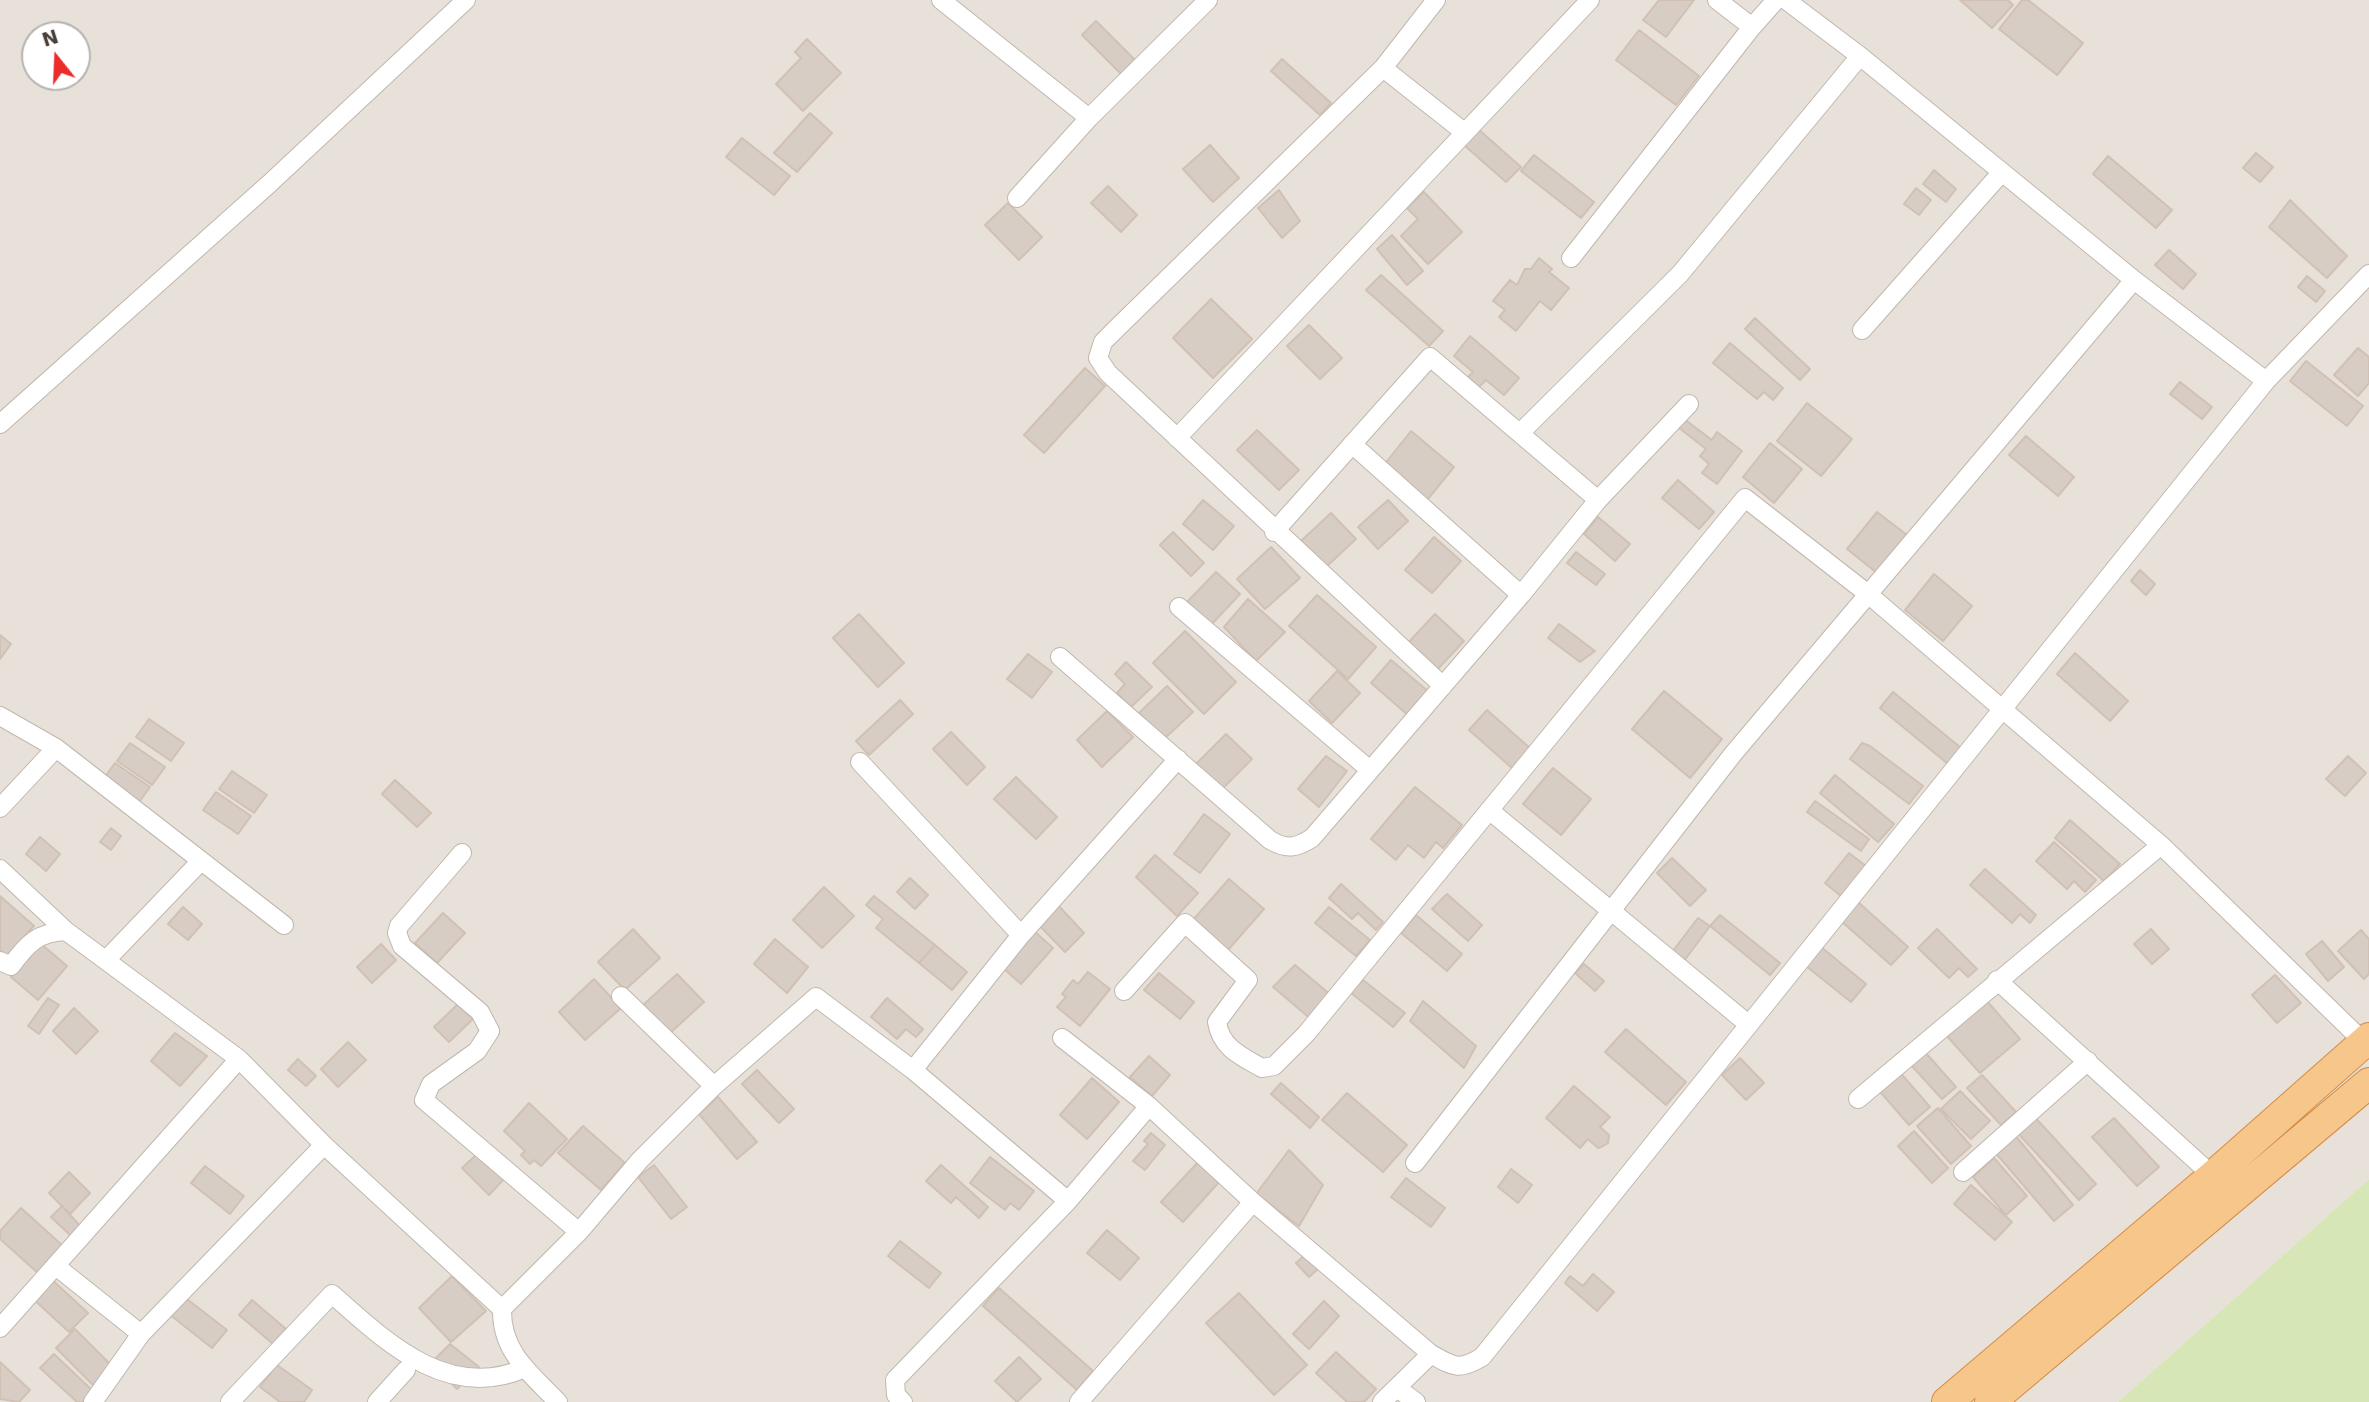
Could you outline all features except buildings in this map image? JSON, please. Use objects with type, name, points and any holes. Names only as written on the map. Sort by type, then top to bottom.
[{"type":"highway","points":[[1947,1402],[2368,1042]]},
{"type":"highway","points":[[1990,1402],[2369,1083]]},
{"type":"street","points":[[0,424],[269,184],[466,0]]},
{"type":"street","points":[[1017,198],[1089,118],[1208,0]]},
{"type":"street","points":[[1436,0],[1383,68],[1103,342],[1098,358],[1108,373],[1274,532],[1443,686]]},
{"type":"street","points":[[1177,438],[1590,0]]},
{"type":"street","points":[[1717,0],[1752,27]]},
{"type":"street","points":[[1571,258],[1776,0]]},
{"type":"street","points":[[1786,0],[1860,56],[2133,280],[2266,382]]},
{"type":"street","points":[[951,3],[1089,118]]},
{"type":"street","points":[[1520,433],[1680,275],[1860,56]]},
{"type":"street","points":[[1383,68],[1464,132]]},
{"type":"street","points":[[1862,330],[2002,172]]},
{"type":"street","points":[[1062,1038],[1149,1106],[1253,1202],[1431,1354],[1452,1366],[1466,1367],[1482,1357],[2266,382],[2369,274]]},
{"type":"street","points":[[1415,1163],[1733,754],[2133,280]]},
{"type":"street","points":[[1274,532],[1430,356],[1598,500]]},
{"type":"street","points":[[1060,657],[1283,848],[1298,847],[1312,838],[1521,595],[1598,500],[1689,404]]},
{"type":"street","points":[[1352,444],[1521,595]]},
{"type":"street","points":[[1124,991],[1185,923],[1248,980],[1217,1022],[1219,1034],[1228,1048],[1262,1068],[1274,1066],[1306,1034],[1745,498],[1868,594],[2161,845],[2368,1042]]},
{"type":"street","points":[[1179,607],[1370,770]]},
{"type":"street","points":[[0,716],[56,748],[284,925]]},
{"type":"street","points":[[0,808],[56,748]]},
{"type":"street","points":[[912,1070],[1021,935],[1178,759]]},
{"type":"street","points":[[860,762],[1021,935]]},
{"type":"street","points":[[1489,810],[1748,1024]]},
{"type":"street","points":[[1858,1099],[2161,845]]},
{"type":"street","points":[[462,853],[399,926],[397,933],[402,946],[480,1012],[490,1031],[477,1051],[430,1084],[424,1100],[579,1232]]},
{"type":"street","points":[[107,959],[200,862]]},
{"type":"street","points":[[0,869],[66,931],[239,1059],[324,1145],[502,1309],[505,1340],[512,1355],[558,1402]]},
{"type":"street","points":[[0,961],[11,966],[27,943],[49,932],[66,931]]},
{"type":"street","points":[[1997,980],[2213,1176]]},
{"type":"street","points":[[621,996],[714,1086]]},
{"type":"street","points":[[502,1309],[579,1232],[640,1160],[714,1086],[816,997],[912,1070],[1068,1201]]},
{"type":"street","points":[[0,1328],[239,1059]]},
{"type":"street","points":[[1963,1172],[2088,1061]]},
{"type":"street","points":[[903,1402],[895,1395],[895,1380],[1068,1201],[1149,1106]]},
{"type":"street","points":[[93,1402],[141,1335],[324,1145]]},
{"type":"street","points":[[1079,1402],[1253,1202]]},
{"type":"street","points":[[57,1267],[141,1335]]},
{"type":"street","points":[[230,1402],[332,1294],[377,1336],[406,1370],[450,1392]]},
{"type":"street","points":[[1382,1402],[1431,1354]]},
{"type":"street","points":[[472,1395],[495,1391],[510,1383],[525,1368]]},
{"type":"street","points":[[377,1402],[406,1370]]},
{"type":"street","points":[[1397,1388],[1416,1402]]},
{"type":"shaded area","points":[[0,0],[2369,0],[2369,1179],[2118,1402],[0,1402]]},
{"type":"green space","points":[[2369,1179],[2369,1402],[2118,1402]]}]
